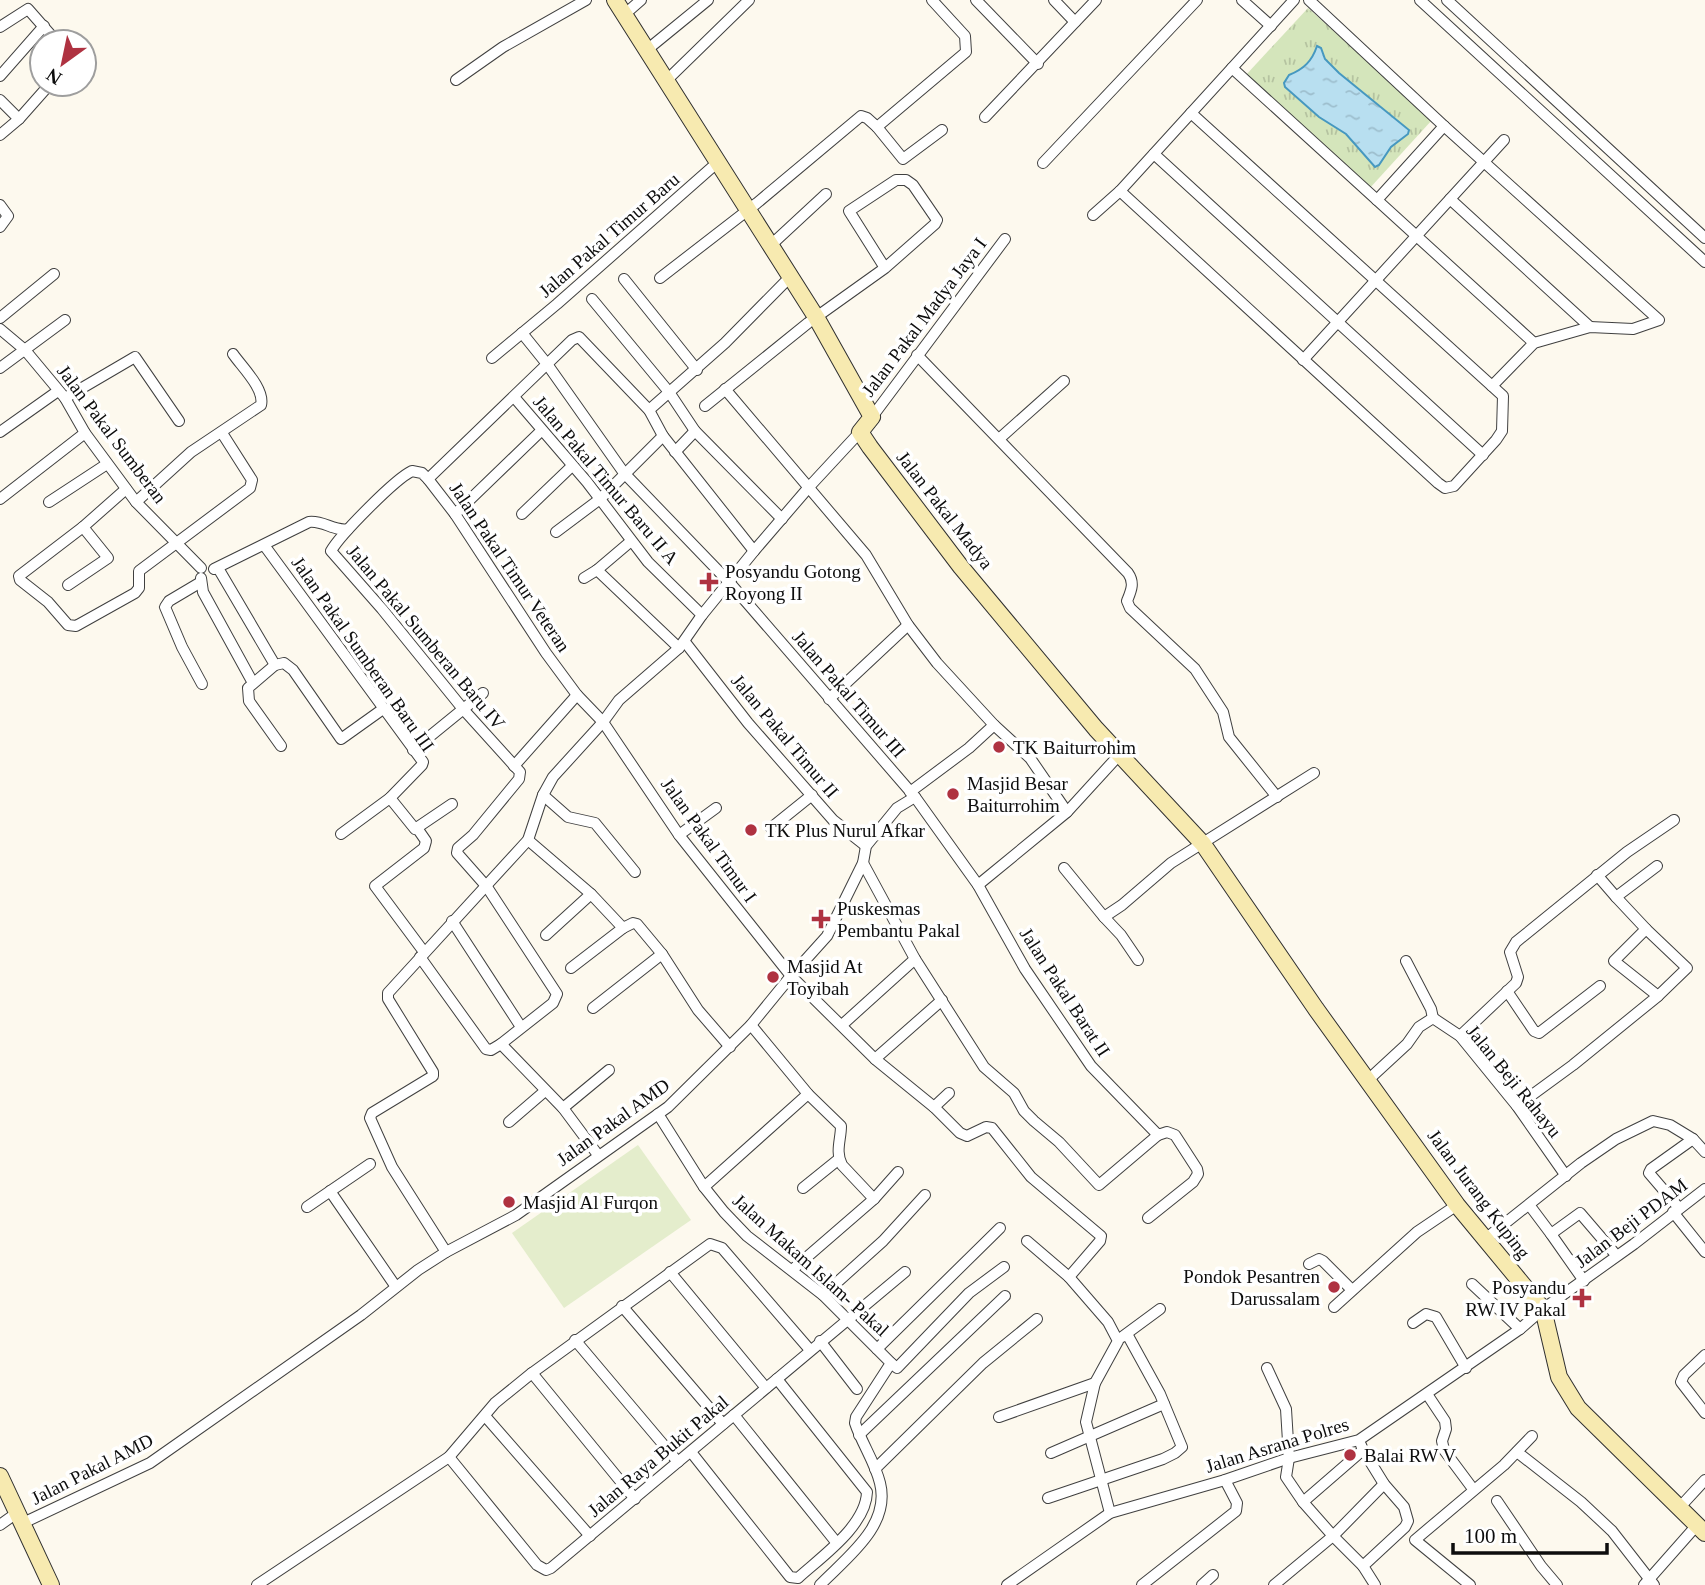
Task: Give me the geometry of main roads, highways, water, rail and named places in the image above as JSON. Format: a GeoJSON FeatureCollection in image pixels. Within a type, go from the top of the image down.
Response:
{"type":"FeatureCollection","features":[{"type":"Feature","properties":{"kind":"water"},"geometry":{"type":"Polygon","coordinates":[[[1317,46],[1339,73],[1409,130],[1375,167],[1346,134],[1319,117],[1285,87],[1284,83],[1289,75],[1307,64],[1317,46]]]}},
{"type":"Feature","properties":{"kind":"place","name":"Posyandu Gotong Royong II"},"geometry":{"type":"Point","coordinates":[709,582]}},
{"type":"Feature","properties":{"kind":"place","name":"TK Baiturrohim"},"geometry":{"type":"Point","coordinates":[999,747]}},
{"type":"Feature","properties":{"kind":"place","name":"Masjid Besar Baiturrohim"},"geometry":{"type":"Point","coordinates":[953,794]}},
{"type":"Feature","properties":{"kind":"place","name":"TK Plus Nurul Afkar"},"geometry":{"type":"Point","coordinates":[751,830]}},
{"type":"Feature","properties":{"kind":"place","name":"Puskesmas Pembantu Pakal"},"geometry":{"type":"Point","coordinates":[821,919]}},
{"type":"Feature","properties":{"kind":"place","name":"Masjid At Toyibah"},"geometry":{"type":"Point","coordinates":[773,977]}},
{"type":"Feature","properties":{"kind":"place","name":"Masjid Al Furqon"},"geometry":{"type":"Point","coordinates":[509,1202]}},
{"type":"Feature","properties":{"kind":"place","name":"Pondok Pesantren Darussalam"},"geometry":{"type":"Point","coordinates":[1334,1287]}},
{"type":"Feature","properties":{"kind":"place","name":"Posyandu RW IV Pakal"},"geometry":{"type":"Point","coordinates":[1582,1298]}},
{"type":"Feature","properties":{"kind":"place","name":"Balai RW V"},"geometry":{"type":"Point","coordinates":[1350,1455]}}]}
